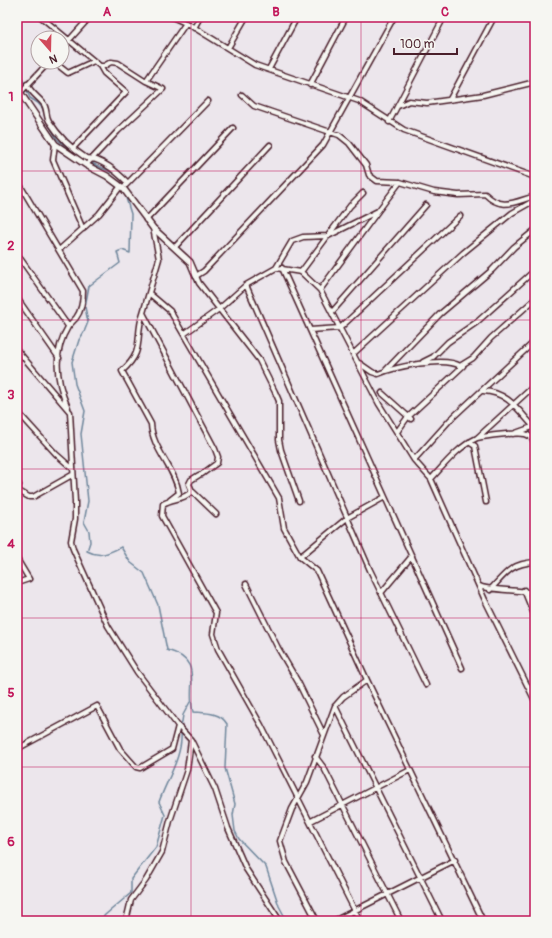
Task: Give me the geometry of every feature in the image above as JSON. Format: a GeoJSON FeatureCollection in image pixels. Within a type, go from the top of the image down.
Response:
{"type":"FeatureCollection","features":[{"type":"Feature","properties":{"kind":"street"},"geometry":{"type":"LineString","coordinates":[[41,17],[57,30]]}},
{"type":"Feature","properties":{"kind":"street"},"geometry":{"type":"LineString","coordinates":[[74,147],[126,92],[104,73],[100,66],[70,40],[90,17]]}},
{"type":"Feature","properties":{"kind":"street"},"geometry":{"type":"LineString","coordinates":[[172,17],[186,23],[255,65],[359,101],[389,122],[404,130],[535,178]]}},
{"type":"Feature","properties":{"kind":"street"},"geometry":{"type":"LineString","coordinates":[[194,28],[200,17]]}},
{"type":"Feature","properties":{"kind":"street"},"geometry":{"type":"LineString","coordinates":[[228,48],[246,17]]}},
{"type":"Feature","properties":{"kind":"street"},"geometry":{"type":"LineString","coordinates":[[268,70],[297,17]]}},
{"type":"Feature","properties":{"kind":"street"},"geometry":{"type":"LineString","coordinates":[[310,85],[346,17]]}},
{"type":"Feature","properties":{"kind":"street"},"geometry":{"type":"LineString","coordinates":[[196,276],[204,271],[323,145],[332,132],[345,104],[350,98],[394,17]]}},
{"type":"Feature","properties":{"kind":"street"},"geometry":{"type":"LineString","coordinates":[[389,122],[444,17]]}},
{"type":"Feature","properties":{"kind":"street"},"geometry":{"type":"LineString","coordinates":[[450,99],[494,17]]}},
{"type":"Feature","properties":{"kind":"street"},"geometry":{"type":"LineString","coordinates":[[146,81],[186,23]]}},
{"type":"Feature","properties":{"kind":"street"},"geometry":{"type":"LineString","coordinates":[[64,70],[68,73],[94,61]]}},
{"type":"Feature","properties":{"kind":"street"},"geometry":{"type":"LineString","coordinates":[[86,165],[118,131],[163,89],[146,81],[118,63],[111,62],[104,66],[100,66]]}},
{"type":"Feature","properties":{"kind":"street"},"geometry":{"type":"LineString","coordinates":[[41,70],[27,84],[18,90],[55,144],[122,187],[153,228],[190,262],[196,276],[219,309],[259,360],[279,401],[279,440],[281,450],[299,501]]}},
{"type":"Feature","properties":{"kind":"street"},"geometry":{"type":"LineString","coordinates":[[398,106],[409,101],[427,103],[483,95],[534,82]]}},
{"type":"Feature","properties":{"kind":"street"},"geometry":{"type":"LineString","coordinates":[[27,84],[30,91],[43,103],[47,110],[49,121],[60,136],[86,158],[92,158],[118,172],[128,183]]}},
{"type":"Feature","properties":{"kind":"street"},"geometry":{"type":"LineString","coordinates":[[242,95],[254,106],[339,135],[348,143],[366,165],[369,175],[377,181],[400,182],[440,193],[458,195],[485,194],[491,200],[501,205],[535,196]]}},
{"type":"Feature","properties":{"kind":"street"},"geometry":{"type":"LineString","coordinates":[[59,250],[99,214],[122,187],[128,183],[208,101]]}},
{"type":"Feature","properties":{"kind":"street"},"geometry":{"type":"LineString","coordinates":[[146,220],[233,128]]}},
{"type":"Feature","properties":{"kind":"street"},"geometry":{"type":"LineString","coordinates":[[55,144],[53,160],[83,229]]}},
{"type":"Feature","properties":{"kind":"street"},"geometry":{"type":"LineString","coordinates":[[175,247],[270,145]]}},
{"type":"Feature","properties":{"kind":"street"},"geometry":{"type":"LineString","coordinates":[[17,180],[83,291],[81,307],[77,317],[68,326],[61,342],[59,358],[59,382],[70,412],[72,475],[75,508],[71,541],[73,550],[108,626],[137,672],[178,726],[191,740],[215,789],[228,828],[246,868],[280,921]]}},
{"type":"Feature","properties":{"kind":"street"},"geometry":{"type":"LineString","coordinates":[[320,290],[400,182]]}},
{"type":"Feature","properties":{"kind":"street"},"geometry":{"type":"LineString","coordinates":[[302,272],[353,202],[363,193]]}},
{"type":"Feature","properties":{"kind":"street"},"geometry":{"type":"LineString","coordinates":[[353,354],[463,253],[512,213],[535,200]]}},
{"type":"Feature","properties":{"kind":"street"},"geometry":{"type":"LineString","coordinates":[[332,312],[426,205]]}},
{"type":"Feature","properties":{"kind":"street"},"geometry":{"type":"LineString","coordinates":[[184,334],[219,309],[246,285],[276,268],[288,248],[297,238],[328,236],[378,211]]}},
{"type":"Feature","properties":{"kind":"street"},"geometry":{"type":"LineString","coordinates":[[310,330],[340,328],[460,216]]}},
{"type":"Feature","properties":{"kind":"street"},"geometry":{"type":"LineString","coordinates":[[153,228],[159,259],[150,294],[144,305],[139,324],[138,352],[132,362],[122,370],[151,424],[151,432],[157,446],[178,483],[179,493],[163,504],[162,516],[216,613],[213,626],[215,643],[261,725],[311,821],[360,921]]}},
{"type":"Feature","properties":{"kind":"street"},"geometry":{"type":"LineString","coordinates":[[385,371],[440,314],[492,270],[514,247],[535,230]]}},
{"type":"Feature","properties":{"kind":"street"},"geometry":{"type":"LineString","coordinates":[[17,254],[68,326]]}},
{"type":"Feature","properties":{"kind":"street"},"geometry":{"type":"LineString","coordinates":[[276,268],[302,272],[320,290],[378,404],[414,460],[431,479],[485,600],[535,701]]}},
{"type":"Feature","properties":{"kind":"street"},"geometry":{"type":"LineString","coordinates":[[282,268],[462,668]]}},
{"type":"Feature","properties":{"kind":"street"},"geometry":{"type":"LineString","coordinates":[[417,364],[434,357],[448,342],[477,322],[535,270]]}},
{"type":"Feature","properties":{"kind":"street"},"geometry":{"type":"LineString","coordinates":[[246,285],[347,518],[381,593],[426,685]]}},
{"type":"Feature","properties":{"kind":"street"},"geometry":{"type":"LineString","coordinates":[[150,294],[170,311],[279,498],[284,528],[300,557],[317,571],[367,680],[484,921]]}},
{"type":"Feature","properties":{"kind":"street"},"geometry":{"type":"LineString","coordinates":[[17,298],[59,358]]}},
{"type":"Feature","properties":{"kind":"street"},"geometry":{"type":"LineString","coordinates":[[397,432],[491,338],[535,299]]}},
{"type":"Feature","properties":{"kind":"street"},"geometry":{"type":"LineString","coordinates":[[143,313],[218,457],[217,463],[191,480],[189,484],[192,491],[216,514]]}},
{"type":"Feature","properties":{"kind":"street"},"geometry":{"type":"LineString","coordinates":[[414,460],[450,420],[483,391],[535,341]]}},
{"type":"Feature","properties":{"kind":"street"},"geometry":{"type":"LineString","coordinates":[[17,350],[70,412]]}},
{"type":"Feature","properties":{"kind":"street"},"geometry":{"type":"LineString","coordinates":[[357,362],[372,372],[378,374],[417,364],[442,362],[456,363],[460,366],[468,362]]}},
{"type":"Feature","properties":{"kind":"street"},"geometry":{"type":"LineString","coordinates":[[477,438],[535,385]]}},
{"type":"Feature","properties":{"kind":"street"},"geometry":{"type":"LineString","coordinates":[[483,391],[494,391],[514,403],[533,426],[535,448]]}},
{"type":"Feature","properties":{"kind":"street"},"geometry":{"type":"LineString","coordinates":[[382,393],[410,418]]}},
{"type":"Feature","properties":{"kind":"street"},"geometry":{"type":"LineString","coordinates":[[17,410],[56,454],[73,469]]}},
{"type":"Feature","properties":{"kind":"street"},"geometry":{"type":"LineString","coordinates":[[509,435],[533,426]]}},
{"type":"Feature","properties":{"kind":"street"},"geometry":{"type":"LineString","coordinates":[[431,479],[452,456],[468,442],[477,438],[525,434],[533,439]]}},
{"type":"Feature","properties":{"kind":"street"},"geometry":{"type":"LineString","coordinates":[[468,442],[475,446],[486,502]]}},
{"type":"Feature","properties":{"kind":"street"},"geometry":{"type":"LineString","coordinates":[[17,482],[19,485],[17,489],[28,497],[33,497],[72,475]]}},
{"type":"Feature","properties":{"kind":"street"},"geometry":{"type":"LineString","coordinates":[[170,500],[184,497],[192,491]]}},
{"type":"Feature","properties":{"kind":"street"},"geometry":{"type":"LineString","coordinates":[[300,557],[347,518],[385,497]]}},
{"type":"Feature","properties":{"kind":"street"},"geometry":{"type":"LineString","coordinates":[[381,593],[412,556]]}},
{"type":"Feature","properties":{"kind":"street"},"geometry":{"type":"LineString","coordinates":[[17,559],[28,579],[17,584]]}},
{"type":"Feature","properties":{"kind":"street"},"geometry":{"type":"LineString","coordinates":[[490,590],[513,567],[518,564],[535,562]]}},
{"type":"Feature","properties":{"kind":"street"},"geometry":{"type":"LineString","coordinates":[[246,584],[278,648],[298,682],[324,735]]}},
{"type":"Feature","properties":{"kind":"street"},"geometry":{"type":"LineString","coordinates":[[480,586],[484,589],[490,590],[524,590],[535,593]]}},
{"type":"Feature","properties":{"kind":"street"},"geometry":{"type":"LineString","coordinates":[[524,590],[535,617]]}},
{"type":"Feature","properties":{"kind":"street"},"geometry":{"type":"LineString","coordinates":[[317,921],[286,862],[280,841],[298,797],[307,782],[315,756],[335,706],[343,697],[367,680]]}},
{"type":"Feature","properties":{"kind":"street"},"geometry":{"type":"LineString","coordinates":[[17,750],[97,706],[120,749],[136,767],[140,768],[172,749],[178,726]]}},
{"type":"Feature","properties":{"kind":"street"},"geometry":{"type":"LineString","coordinates":[[335,706],[442,921]]}},
{"type":"Feature","properties":{"kind":"street"},"geometry":{"type":"LineString","coordinates":[[126,921],[131,900],[146,880],[162,852],[170,821],[187,770],[191,740]]}},
{"type":"Feature","properties":{"kind":"street"},"geometry":{"type":"LineString","coordinates":[[315,756],[324,768],[401,921]]}},
{"type":"Feature","properties":{"kind":"street"},"geometry":{"type":"LineString","coordinates":[[311,821],[410,770]]}},
{"type":"Feature","properties":{"kind":"street"},"geometry":{"type":"LineString","coordinates":[[334,921],[455,860]]}},
{"type":"Feature","properties":{"kind":"waterway"},"geometry":{"type":"LineString","coordinates":[[17,66],[30,98],[38,103],[43,109],[45,118],[57,139],[79,157],[117,175],[125,184]]}},
{"type":"Feature","properties":{"kind":"waterway"},"geometry":{"type":"LineString","coordinates":[[126,198],[131,214],[130,253],[122,250],[117,252],[120,263],[89,286],[85,307],[88,322],[79,340],[72,362],[75,384],[85,411],[81,434],[88,501],[84,522],[89,531],[90,542],[87,551],[96,554],[104,554],[121,547],[130,562],[144,573],[158,605],[167,650],[179,655],[190,667],[192,675],[191,702],[193,712],[216,715],[227,724],[225,768],[235,804],[233,815],[235,831],[239,839],[266,867],[279,906],[287,921]]}},
{"type":"Feature","properties":{"kind":"waterway"},"geometry":{"type":"LineString","coordinates":[[181,728],[183,715],[190,702]]}},
{"type":"Feature","properties":{"kind":"waterway"},"geometry":{"type":"LineString","coordinates":[[100,921],[131,893],[131,879],[156,847],[165,815],[159,802],[180,750],[181,732]]}}]}
